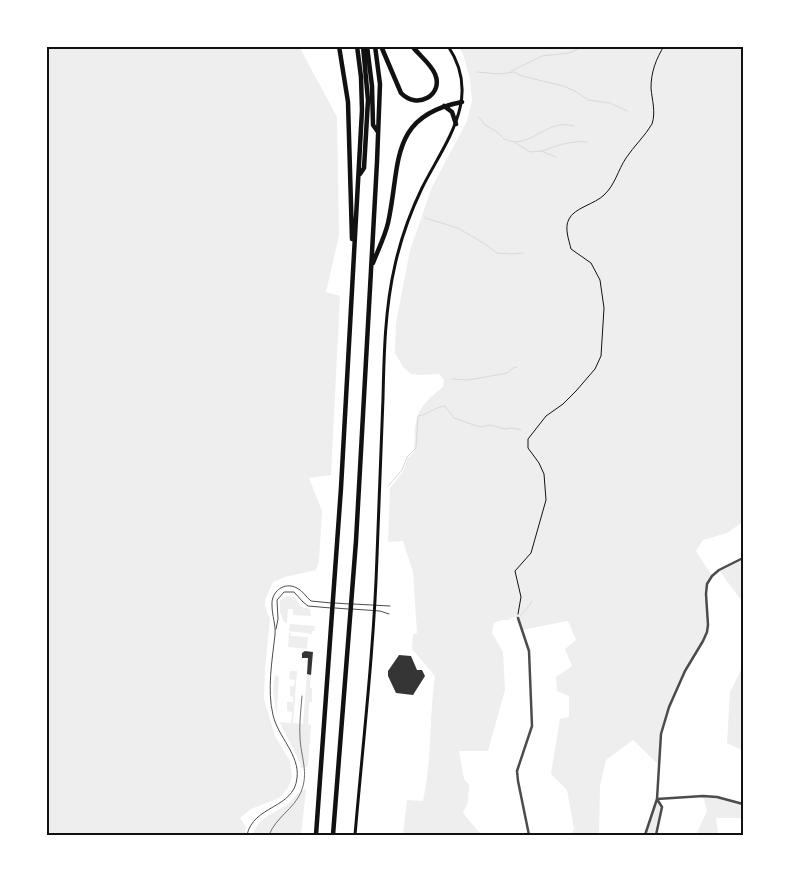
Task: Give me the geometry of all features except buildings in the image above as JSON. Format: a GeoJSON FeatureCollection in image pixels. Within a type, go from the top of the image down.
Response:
{"type":"FeatureCollection","features":[{"type":"Feature","properties":{"kind":"highway"},"geometry":{"type":"LineString","coordinates":[[338,46],[347,89],[349,112],[353,272]]}},
{"type":"Feature","properties":{"kind":"highway"},"geometry":{"type":"LineString","coordinates":[[316,835],[333,618],[359,175],[362,92],[357,46]]}},
{"type":"Feature","properties":{"kind":"highway"},"geometry":{"type":"LineString","coordinates":[[359,175],[364,168],[368,109],[363,46]]}},
{"type":"Feature","properties":{"kind":"highway"},"geometry":{"type":"LineString","coordinates":[[367,46],[372,86],[373,125],[379,133]]}},
{"type":"Feature","properties":{"kind":"highway"},"geometry":{"type":"LineString","coordinates":[[333,835],[350,620],[379,133],[380,84],[375,46]]}},
{"type":"Feature","properties":{"kind":"highway"},"geometry":{"type":"LineString","coordinates":[[381,46],[401,93],[406,98],[418,101],[426,99],[433,93],[436,86],[436,77],[432,69],[412,46]]}},
{"type":"Feature","properties":{"kind":"highway"},"geometry":{"type":"LineString","coordinates":[[371,268],[388,225],[398,161],[403,142],[412,127],[421,118],[444,106],[462,102]]}},
{"type":"Feature","properties":{"kind":"highway"},"geometry":{"type":"LineString","coordinates":[[444,106],[452,112],[456,124]]}},
{"type":"Feature","properties":{"kind":"main road"},"geometry":{"type":"LineString","coordinates":[[355,835],[374,606],[385,339],[390,292],[398,252],[411,213],[427,178],[456,124],[462,102],[460,72],[448,46]]}},
{"type":"Feature","properties":{"kind":"street"},"geometry":{"type":"LineString","coordinates":[[645,835],[657,799],[661,734],[669,707],[685,671],[704,641],[707,632],[707,584],[719,570],[743,558]]}},
{"type":"Feature","properties":{"kind":"street"},"geometry":{"type":"LineString","coordinates":[[518,618],[529,651],[532,726],[517,771],[529,835]]}},
{"type":"Feature","properties":{"kind":"street"},"geometry":{"type":"LineString","coordinates":[[657,799],[703,796],[717,797],[743,804]]}},
{"type":"Feature","properties":{"kind":"street"},"geometry":{"type":"LineString","coordinates":[[656,835],[662,808],[657,799]]}},
{"type":"Feature","properties":{"kind":"lane"},"geometry":{"type":"LineString","coordinates":[[275,632],[272,607],[273,596],[279,589],[287,586],[300,589],[311,601],[390,606]]}},
{"type":"Feature","properties":{"kind":"lane"},"geometry":{"type":"LineString","coordinates":[[248,835],[250,825],[256,816],[286,799],[293,791],[297,780],[296,762],[276,726],[271,706],[271,680],[278,619],[277,600],[288,591],[294,592],[308,606],[373,610],[389,614]]}},
{"type":"Feature","properties":{"kind":"path"},"geometry":{"type":"LineString","coordinates":[[518,618],[521,597],[514,572],[518,565],[531,553],[546,500],[544,474],[528,448],[527,440],[539,423],[572,395],[590,376],[601,356],[604,308],[600,280],[591,263],[571,249],[567,225],[573,213],[595,202],[608,190],[627,157],[652,124],[654,118],[651,87],[652,74],[664,46]]}},
{"type":"Feature","properties":{"kind":"shaded area"},"geometry":{"type":"Polygon","coordinates":[[[46,46],[299,46],[337,117],[339,236],[326,292],[340,296],[331,475],[309,478],[322,511],[319,561],[316,570],[285,577],[273,582],[265,600],[265,606],[270,619],[264,699],[275,736],[290,761],[292,777],[288,788],[279,798],[251,809],[240,818],[246,827],[244,835],[46,835],[46,46]]]}},
{"type":"Feature","properties":{"kind":"shaded area"},"geometry":{"type":"Polygon","coordinates":[[[458,46],[743,46],[743,522],[727,533],[703,540],[696,551],[712,576],[707,584],[706,594],[707,632],[685,671],[661,734],[659,765],[633,740],[606,760],[600,786],[599,835],[571,835],[574,829],[567,790],[551,774],[560,719],[569,717],[569,696],[557,691],[556,677],[572,666],[565,649],[576,640],[567,621],[522,630],[518,618],[514,617],[494,623],[493,626],[492,633],[503,652],[505,690],[488,751],[459,751],[464,779],[469,785],[468,802],[463,813],[483,835],[403,835],[407,800],[423,801],[428,770],[435,676],[412,649],[413,634],[417,633],[413,572],[403,541],[388,542],[390,488],[403,472],[407,459],[414,452],[416,422],[421,408],[443,387],[444,380],[439,374],[411,374],[403,367],[395,353],[396,323],[410,250],[432,187],[467,121],[472,101],[470,79],[463,54],[458,46]]]}},
{"type":"Feature","properties":{"kind":"shaded area"},"geometry":{"type":"Polygon","coordinates":[[[743,558],[743,596],[740,599],[719,570],[743,558]]]}},
{"type":"Feature","properties":{"kind":"shaded area"},"geometry":{"type":"Polygon","coordinates":[[[287,596],[294,597],[302,607],[310,609],[311,616],[293,615],[293,609],[288,609],[287,623],[284,622],[280,612],[280,601],[287,596]]]}},
{"type":"Feature","properties":{"kind":"shaded area"},"geometry":{"type":"Polygon","coordinates":[[[290,624],[315,626],[312,634],[289,631],[290,624]]]}},
{"type":"Feature","properties":{"kind":"shaded area"},"geometry":{"type":"Polygon","coordinates":[[[289,633],[291,633],[291,636],[308,637],[307,649],[288,647],[289,633]]]}},
{"type":"Feature","properties":{"kind":"shaded area"},"geometry":{"type":"Polygon","coordinates":[[[743,666],[743,751],[727,743],[730,692],[743,666]]]}},
{"type":"Feature","properties":{"kind":"shaded area"},"geometry":{"type":"Polygon","coordinates":[[[290,671],[297,671],[293,723],[303,724],[307,674],[311,675],[312,702],[309,702],[308,724],[311,725],[308,767],[301,768],[280,722],[291,723],[292,712],[287,711],[287,702],[293,702],[293,697],[290,696],[290,686],[294,686],[295,680],[289,679],[290,671]]]}},
{"type":"Feature","properties":{"kind":"shaded area"},"geometry":{"type":"Polygon","coordinates":[[[275,675],[279,677],[276,712],[273,690],[275,675]]]}},
{"type":"Feature","properties":{"kind":"shaded area"},"geometry":{"type":"Polygon","coordinates":[[[306,789],[301,835],[253,835],[262,820],[288,804],[306,789]]]}},
{"type":"Feature","properties":{"kind":"shaded area"},"geometry":{"type":"Polygon","coordinates":[[[703,796],[717,797],[743,804],[743,818],[716,818],[718,835],[696,835],[707,811],[703,796]]]}},
{"type":"Feature","properties":{"kind":"shaded area"},"geometry":{"type":"Polygon","coordinates":[[[657,799],[662,807],[656,835],[645,835],[657,799]]]}},
{"type":"Feature","properties":{"kind":"waterway"},"geometry":{"type":"LineString","coordinates":[[511,71],[542,56],[569,53],[585,46]]}},
{"type":"Feature","properties":{"kind":"waterway"},"geometry":{"type":"LineString","coordinates":[[477,72],[499,74],[514,72],[522,76],[563,86],[575,91],[588,100],[610,103],[627,111]]}},
{"type":"Feature","properties":{"kind":"waterway"},"geometry":{"type":"LineString","coordinates":[[479,117],[485,125],[504,139],[514,142],[530,152],[541,151],[556,157]]}},
{"type":"Feature","properties":{"kind":"waterway"},"geometry":{"type":"LineString","coordinates":[[515,142],[523,141],[557,125],[574,126]]}},
{"type":"Feature","properties":{"kind":"waterway"},"geometry":{"type":"LineString","coordinates":[[542,151],[558,145],[587,142]]}},
{"type":"Feature","properties":{"kind":"waterway"},"geometry":{"type":"LineString","coordinates":[[425,218],[458,228],[497,253],[523,253]]}},
{"type":"Feature","properties":{"kind":"waterway"},"geometry":{"type":"LineString","coordinates":[[452,379],[467,380],[480,378],[507,373],[517,367]]}},
{"type":"Feature","properties":{"kind":"waterway"},"geometry":{"type":"LineString","coordinates":[[388,486],[402,470],[407,457],[416,448],[418,416],[445,406],[454,418],[474,425],[482,427],[490,425],[505,429],[521,430]]}},
{"type":"Feature","properties":{"kind":"waterway"},"geometry":{"type":"LineString","coordinates":[[520,616],[532,601]]}},
{"type":"Feature","properties":{"kind":"railway"},"geometry":{"type":"LineString","coordinates":[[269,835],[276,823],[298,798],[303,785],[304,772],[300,733],[302,696]]}}]}
